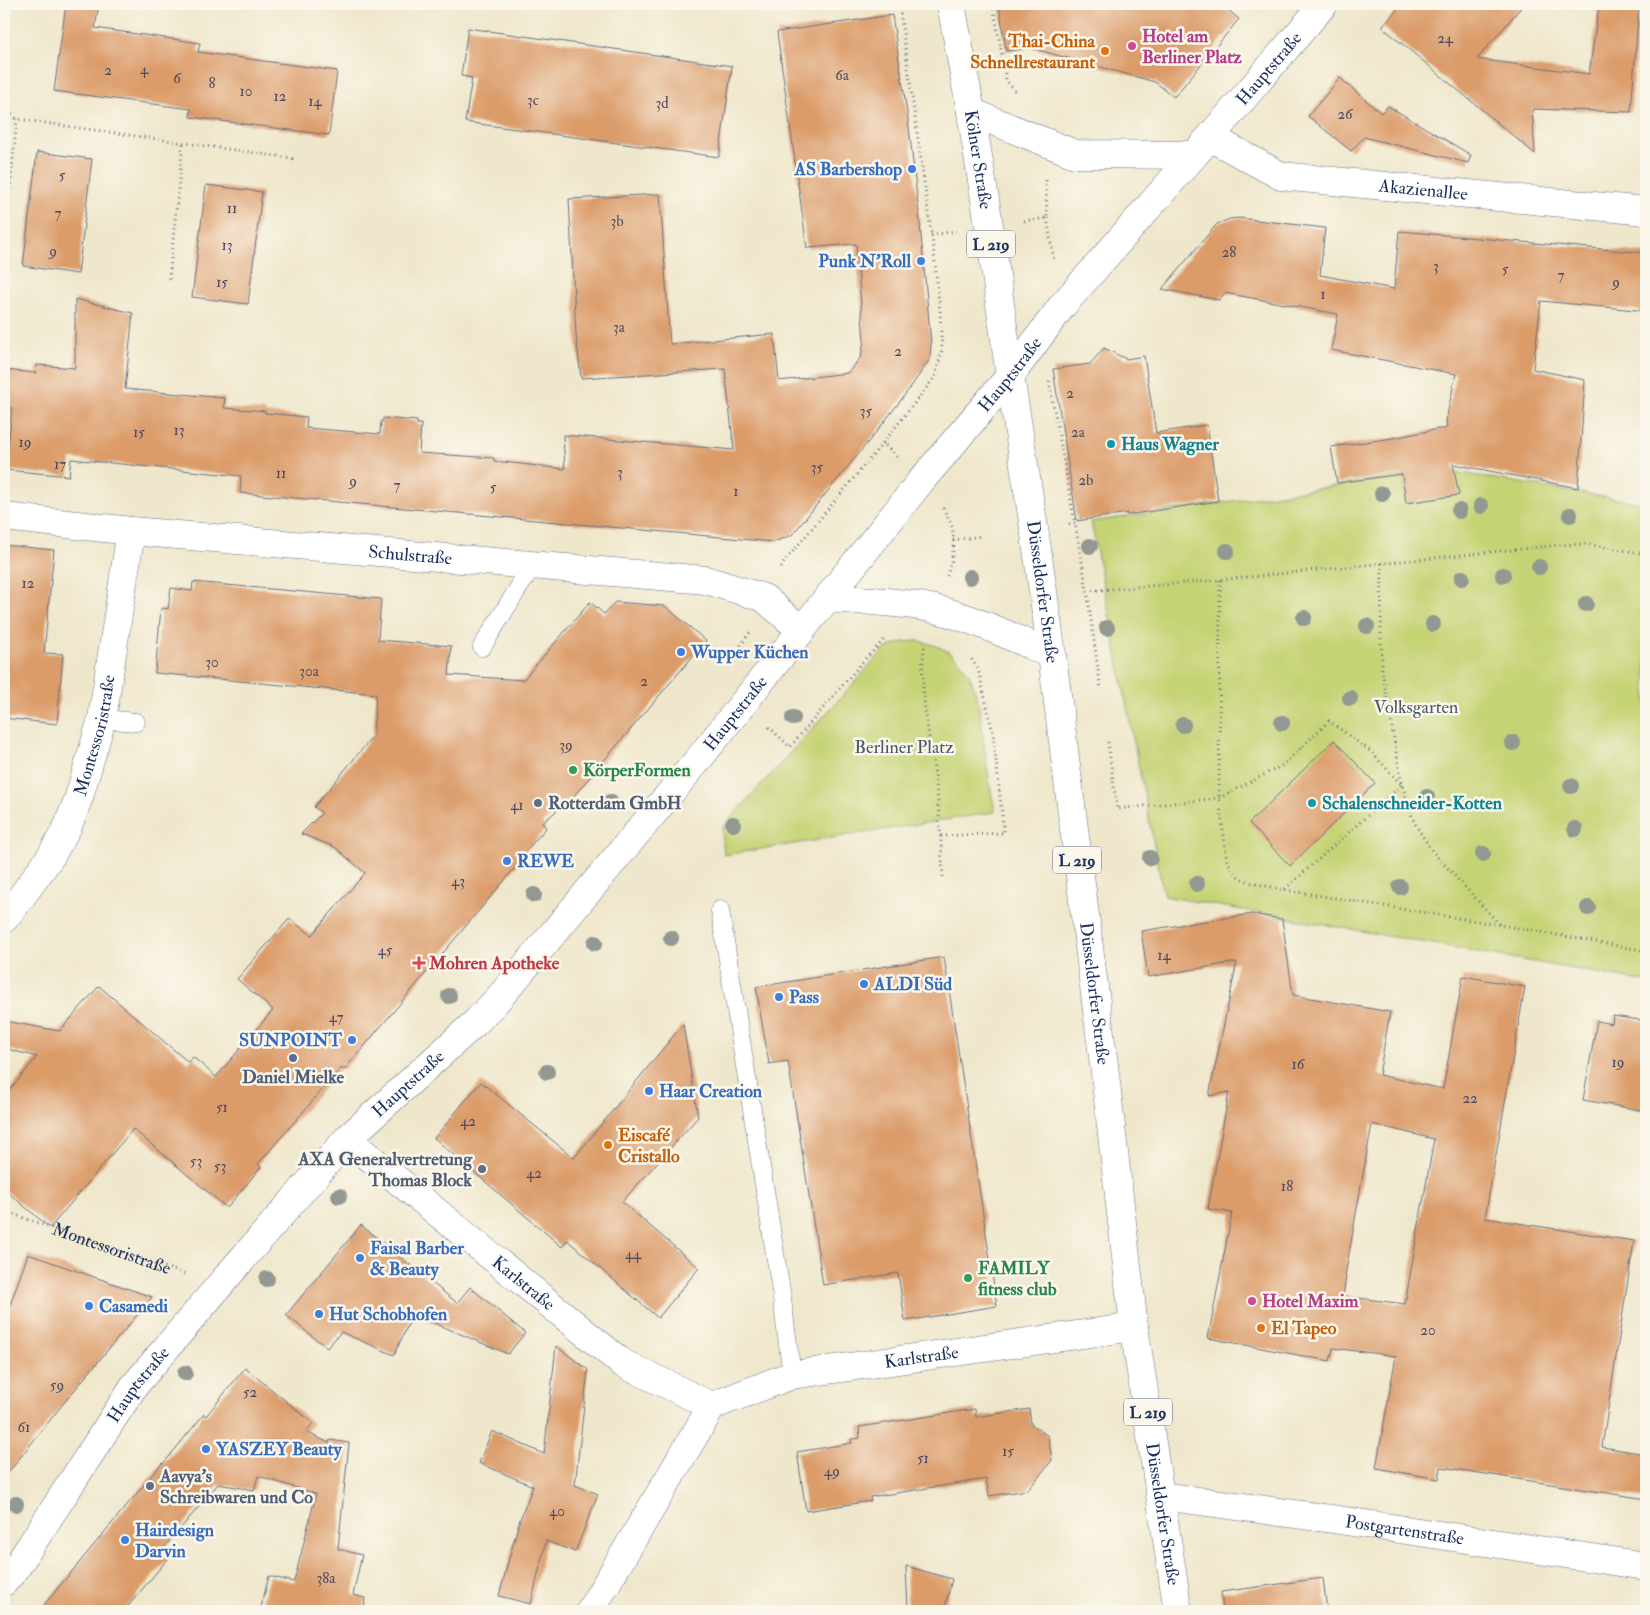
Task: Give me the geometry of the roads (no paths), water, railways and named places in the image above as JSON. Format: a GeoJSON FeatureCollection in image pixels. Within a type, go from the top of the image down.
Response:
{"type":"FeatureCollection","features":[{"type":"Feature","properties":{"kind":"street","name":"Kölner Straße"},"geometry":{"type":"LineString","coordinates":[[951,4],[989,225],[1010,376]]}},
{"type":"Feature","properties":{"kind":"street","name":"Hauptstraße"},"geometry":{"type":"LineString","coordinates":[[4,1582],[16,1568],[134,1386],[347,1139],[476,1022],[499,998],[640,830],[922,481],[1010,376],[1062,306],[1324,4]]}},
{"type":"Feature","properties":{"kind":"street"},"geometry":{"type":"LineString","coordinates":[[971,112],[1075,154],[1202,146]]}},
{"type":"Feature","properties":{"kind":"street","name":"Akazienallee"},"geometry":{"type":"LineString","coordinates":[[1202,146],[1281,176],[1646,211]]}},
{"type":"Feature","properties":{"kind":"street","name":"Düsseldorfer Straße"},"geometry":{"type":"LineString","coordinates":[[1010,376],[1052,655],[1105,1075],[1134,1327],[1162,1496],[1178,1611]]}},
{"type":"Feature","properties":{"kind":"street","name":"Schulstraße"},"geometry":{"type":"LineString","coordinates":[[4,517],[131,531],[706,580],[764,598],[801,630]]}},
{"type":"Feature","properties":{"kind":"street","name":"Montessoristraße"},"geometry":{"type":"LineString","coordinates":[[4,919],[51,856],[68,826],[79,797],[102,719],[131,531]]}},
{"type":"Feature","properties":{"kind":"street"},"geometry":{"type":"LineString","coordinates":[[828,598],[901,603],[934,609],[977,622],[1052,655]]}},
{"type":"Feature","properties":{"kind":"street","name":"Karlstraße"},"geometry":{"type":"LineString","coordinates":[[347,1139],[622,1363],[712,1406],[792,1375],[1134,1327]]}},
{"type":"Feature","properties":{"kind":"street"},"geometry":{"type":"LineString","coordinates":[[590,1611],[712,1406]]}},
{"type":"Feature","properties":{"kind":"street","name":"Postgartenstraße"},"geometry":{"type":"LineString","coordinates":[[1162,1496],[1332,1519],[1646,1566]]}},
{"type":"Feature","properties":{"kind":"lane"},"geometry":{"type":"LineString","coordinates":[[482,647],[532,566]]}},
{"type":"Feature","properties":{"kind":"lane"},"geometry":{"type":"LineString","coordinates":[[102,719],[136,722]]}},
{"type":"Feature","properties":{"kind":"lane"},"geometry":{"type":"LineString","coordinates":[[720,910],[781,1291],[792,1375]]}},
{"type":"Feature","properties":{"kind":"place","name":"Hotel am Berliner Platz"},"geometry":{"type":"Point","coordinates":[1132,46]}},
{"type":"Feature","properties":{"kind":"place","name":"Thai-China Schnellrestaurant"},"geometry":{"type":"Point","coordinates":[1105,51]}},
{"type":"Feature","properties":{"kind":"place","name":"AS Barbershop"},"geometry":{"type":"Point","coordinates":[912,169]}},
{"type":"Feature","properties":{"kind":"place","name":"Punk N'Roll"},"geometry":{"type":"Point","coordinates":[921,261]}},
{"type":"Feature","properties":{"kind":"place","name":"Haus Wagner"},"geometry":{"type":"Point","coordinates":[1111,444]}},
{"type":"Feature","properties":{"kind":"place","name":"Wupper Küchen"},"geometry":{"type":"Point","coordinates":[681,652]}},
{"type":"Feature","properties":{"kind":"place","name":"KörperFormen"},"geometry":{"type":"Point","coordinates":[573,770]}},
{"type":"Feature","properties":{"kind":"place","name":"Rotterdam GmbH"},"geometry":{"type":"Point","coordinates":[538,803]}},
{"type":"Feature","properties":{"kind":"place","name":"Schalenschneider-Kotten"},"geometry":{"type":"Point","coordinates":[1312,803]}},
{"type":"Feature","properties":{"kind":"place","name":"REWE"},"geometry":{"type":"Point","coordinates":[507,861]}},
{"type":"Feature","properties":{"kind":"place","name":"Mohren Apotheke"},"geometry":{"type":"Point","coordinates":[419,963]}},
{"type":"Feature","properties":{"kind":"place","name":"ALDI Süd"},"geometry":{"type":"Point","coordinates":[864,984]}},
{"type":"Feature","properties":{"kind":"place","name":"Pass"},"geometry":{"type":"Point","coordinates":[779,997]}},
{"type":"Feature","properties":{"kind":"place","name":"SUNPOINT"},"geometry":{"type":"Point","coordinates":[352,1040]}},
{"type":"Feature","properties":{"kind":"place","name":"Daniel Mielke"},"geometry":{"type":"Point","coordinates":[293,1058]}},
{"type":"Feature","properties":{"kind":"place","name":"Haar Creation"},"geometry":{"type":"Point","coordinates":[649,1091]}},
{"type":"Feature","properties":{"kind":"place","name":"Eiscafé Cristallo"},"geometry":{"type":"Point","coordinates":[608,1145]}},
{"type":"Feature","properties":{"kind":"place","name":"AXA Generalvertretung Thomas Block"},"geometry":{"type":"Point","coordinates":[482,1169]}},
{"type":"Feature","properties":{"kind":"place","name":"Faisal Barber & Beauty"},"geometry":{"type":"Point","coordinates":[360,1258]}},
{"type":"Feature","properties":{"kind":"place","name":"FAMILY fitness club"},"geometry":{"type":"Point","coordinates":[968,1278]}},
{"type":"Feature","properties":{"kind":"place","name":"Hotel Maxim"},"geometry":{"type":"Point","coordinates":[1252,1301]}},
{"type":"Feature","properties":{"kind":"place","name":"Casamedi"},"geometry":{"type":"Point","coordinates":[89,1306]}},
{"type":"Feature","properties":{"kind":"place","name":"Hut Schobhofen"},"geometry":{"type":"Point","coordinates":[319,1314]}},
{"type":"Feature","properties":{"kind":"place","name":"El Tapeo"},"geometry":{"type":"Point","coordinates":[1261,1328]}},
{"type":"Feature","properties":{"kind":"place","name":"YASZEY Beauty"},"geometry":{"type":"Point","coordinates":[206,1449]}},
{"type":"Feature","properties":{"kind":"place","name":"Aavya's Schreibwaren und Co"},"geometry":{"type":"Point","coordinates":[150,1486]}},
{"type":"Feature","properties":{"kind":"place","name":"Hairdesign Darvin"},"geometry":{"type":"Point","coordinates":[125,1540]}},
{"type":"Feature","properties":{"kind":"park label","name":"Volksgarten"},"geometry":{"type":"Point","coordinates":[1416,707]}},
{"type":"Feature","properties":{"kind":"park label","name":"Berliner Platz"},"geometry":{"type":"Point","coordinates":[904,747]}}]}
